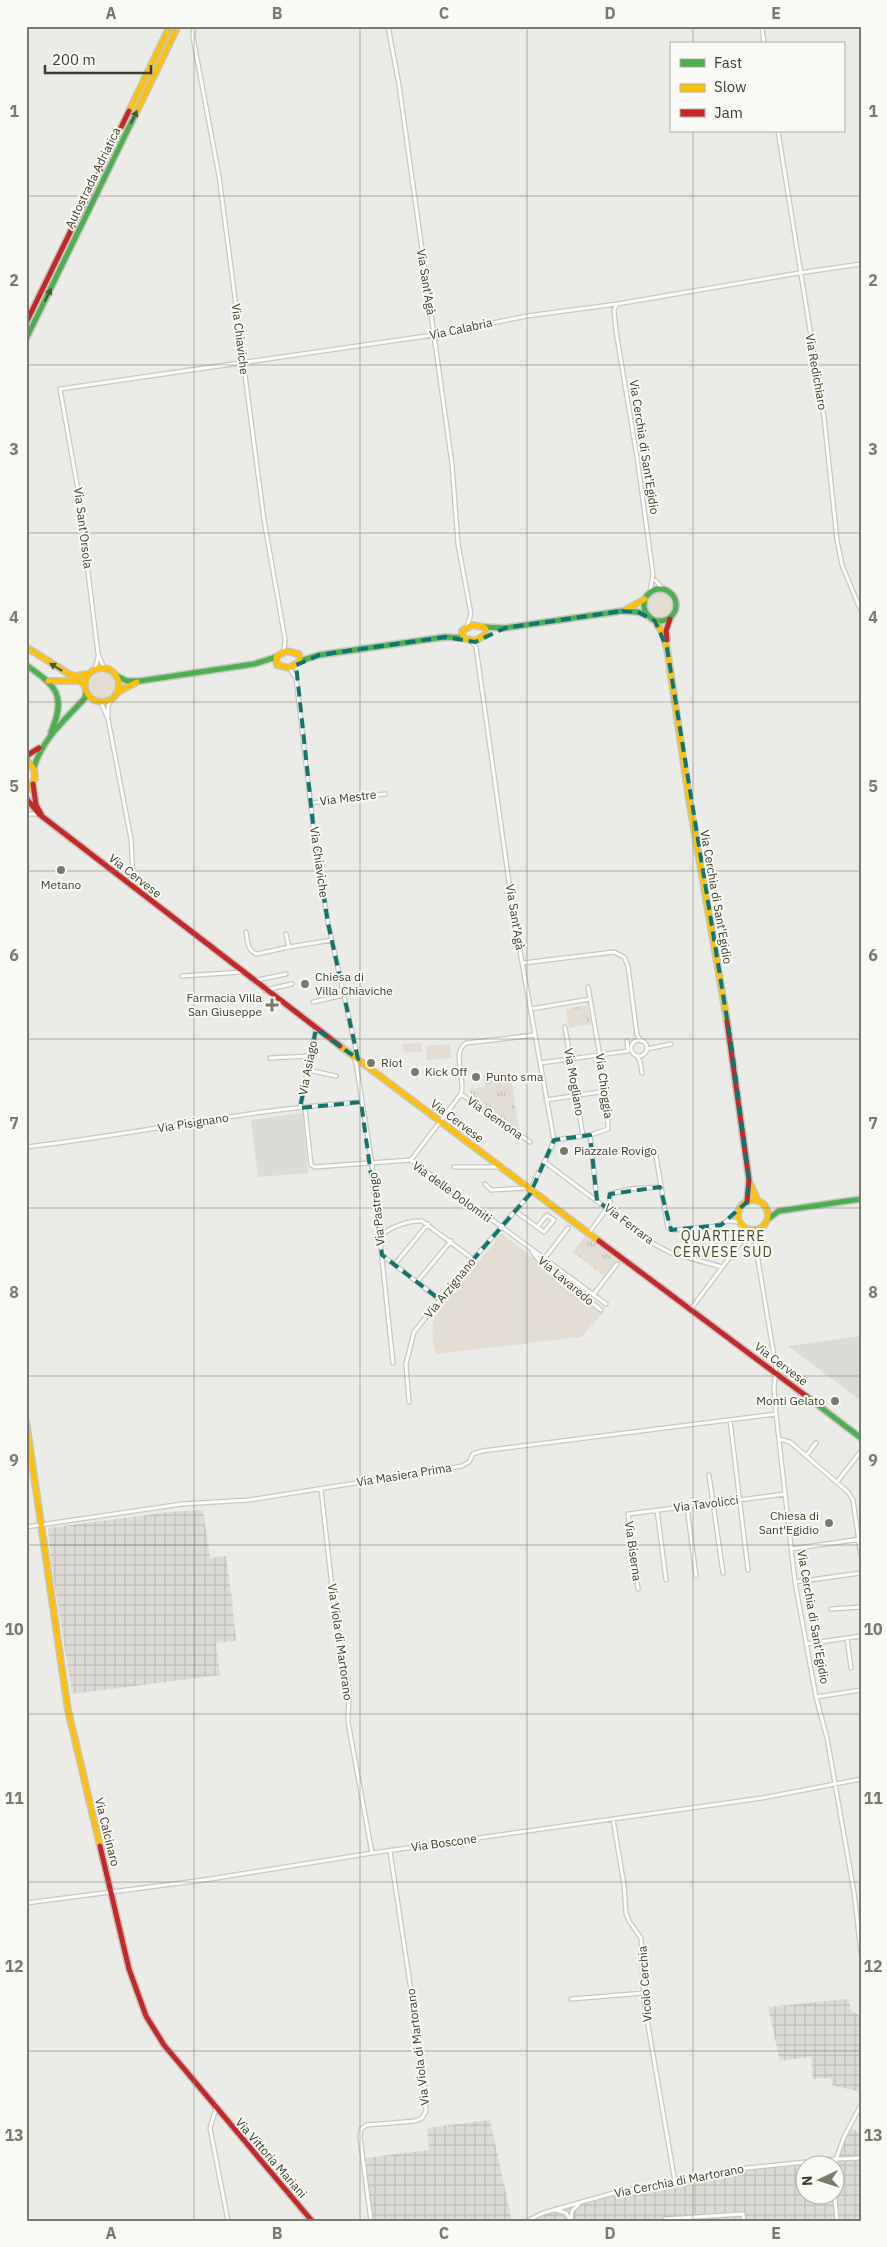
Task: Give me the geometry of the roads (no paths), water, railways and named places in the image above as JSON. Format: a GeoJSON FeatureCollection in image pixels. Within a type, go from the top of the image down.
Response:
{"type":"FeatureCollection","features":[{"type":"Feature","properties":{"kind":"main road","name":"Autostrada Adriatica"},"geometry":{"type":"LineString","coordinates":[[26,323],[170,26]]}},
{"type":"Feature","properties":{"kind":"main road","name":"Autostrada Adriatica"},"geometry":{"type":"LineString","coordinates":[[26,339],[178,26]]}},
{"type":"Feature","properties":{"kind":"main road"},"geometry":{"type":"LineString","coordinates":[[26,647],[68,674],[76,676],[88,674],[95,669],[104,668],[112,670],[117,676],[127,681],[140,681],[254,664],[291,651],[299,654],[319,655],[445,637],[463,638],[471,641],[504,628],[622,611],[637,606],[650,593],[663,590],[673,596],[676,603],[675,611],[670,618],[666,631],[667,648]]}},
{"type":"Feature","properties":{"kind":"main road"},"geometry":{"type":"LineString","coordinates":[[646,598],[644,608],[648,616]]}},
{"type":"Feature","properties":{"kind":"main road"},"geometry":{"type":"LineString","coordinates":[[622,611],[638,612],[655,620],[663,621],[670,618]]}},
{"type":"Feature","properties":{"kind":"main road","name":"Via Cerchia di Sant'Egidio"},"geometry":{"type":"LineString","coordinates":[[655,620],[662,632],[667,648],[689,800],[732,1050],[749,1180]]}},
{"type":"Feature","properties":{"kind":"main road"},"geometry":{"type":"LineString","coordinates":[[445,637],[467,626],[477,624],[484,627],[504,628]]}},
{"type":"Feature","properties":{"kind":"main road"},"geometry":{"type":"LineString","coordinates":[[484,627],[486,630],[485,634]]}},
{"type":"Feature","properties":{"kind":"main road"},"geometry":{"type":"LineString","coordinates":[[462,630],[463,638]]}},
{"type":"Feature","properties":{"kind":"main road"},"geometry":{"type":"LineString","coordinates":[[298,663],[299,654]]}},
{"type":"Feature","properties":{"kind":"main road"},"geometry":{"type":"LineString","coordinates":[[254,664],[277,665],[289,668],[319,655]]}},
{"type":"Feature","properties":{"kind":"main road"},"geometry":{"type":"LineString","coordinates":[[276,657],[277,665]]}},
{"type":"Feature","properties":{"kind":"main road"},"geometry":{"type":"LineString","coordinates":[[26,665],[48,681],[58,695],[61,705],[59,717],[51,732],[41,746],[26,758],[34,767]]}},
{"type":"Feature","properties":{"kind":"main road"},"geometry":{"type":"LineString","coordinates":[[51,732],[85,698],[88,674]]}},
{"type":"Feature","properties":{"kind":"main road"},"geometry":{"type":"LineString","coordinates":[[117,676],[118,692]]}},
{"type":"Feature","properties":{"kind":"main road"},"geometry":{"type":"LineString","coordinates":[[48,681],[80,681],[98,701]]}},
{"type":"Feature","properties":{"kind":"main road"},"geometry":{"type":"LineString","coordinates":[[76,706],[111,700],[118,692],[140,681]]}},
{"type":"Feature","properties":{"kind":"main road","name":"Via Cervese"},"geometry":{"type":"LineString","coordinates":[[41,746],[34,767],[36,779],[33,784],[36,805],[41,816]]}},
{"type":"Feature","properties":{"kind":"main road"},"geometry":{"type":"LineString","coordinates":[[26,790],[33,784]]}},
{"type":"Feature","properties":{"kind":"main road","name":"Via Cervese"},"geometry":{"type":"LineString","coordinates":[[26,798],[41,816],[252,981],[861,1438]]}},
{"type":"Feature","properties":{"kind":"main road"},"geometry":{"type":"LineString","coordinates":[[749,1180],[758,1201],[778,1211],[861,1199]]}},
{"type":"Feature","properties":{"kind":"main road"},"geometry":{"type":"LineString","coordinates":[[747,1202],[749,1180]]}},
{"type":"Feature","properties":{"kind":"main road"},"geometry":{"type":"LineString","coordinates":[[758,1201],[747,1202],[741,1207],[739,1214],[740,1222],[751,1229],[763,1226],[778,1211]]}},
{"type":"Feature","properties":{"kind":"main road"},"geometry":{"type":"LineString","coordinates":[[765,1206],[768,1212],[768,1219]]}},
{"type":"Feature","properties":{"kind":"main road","name":"Via Calcinaro"},"geometry":{"type":"LineString","coordinates":[[26,1421],[68,1710],[129,1969],[146,2016],[164,2045],[216,2108]]}},
{"type":"Feature","properties":{"kind":"main road","name":"Via Vittoria Mariani"},"geometry":{"type":"LineString","coordinates":[[216,2108],[311,2220]]}},
{"type":"Feature","properties":{"kind":"street","name":"Via Chiaviche"},"geometry":{"type":"LineString","coordinates":[[194,26],[193,37],[219,176],[264,520],[285,639],[284,652]]}},
{"type":"Feature","properties":{"kind":"street","name":"Via Sant'Agà"},"geometry":{"type":"LineString","coordinates":[[388,26],[399,85],[432,312],[433,335],[452,464],[458,544],[471,614],[467,626]]}},
{"type":"Feature","properties":{"kind":"street"},"geometry":{"type":"LineString","coordinates":[[762,26],[764,42]]}},
{"type":"Feature","properties":{"kind":"street","name":"Via Redichiaro"},"geometry":{"type":"LineString","coordinates":[[778,132],[799,273],[824,417],[836,540],[842,565],[861,611]]}},
{"type":"Feature","properties":{"kind":"street","name":"Via Calabria"},"geometry":{"type":"LineString","coordinates":[[60,389],[433,335],[526,316],[617,304],[861,264]]}},
{"type":"Feature","properties":{"kind":"street","name":"Via Cerchia di Sant'Egidio"},"geometry":{"type":"LineString","coordinates":[[617,304],[614,310],[616,331],[637,457],[653,574],[650,593]]}},
{"type":"Feature","properties":{"kind":"street","name":"Via Sant'Orsola"},"geometry":{"type":"LineString","coordinates":[[60,389],[78,490],[98,654],[104,668]]}},
{"type":"Feature","properties":{"kind":"street"},"geometry":{"type":"LineString","coordinates":[[653,574],[655,581],[663,590]]}},
{"type":"Feature","properties":{"kind":"street"},"geometry":{"type":"LineString","coordinates":[[471,614],[477,624]]}},
{"type":"Feature","properties":{"kind":"street"},"geometry":{"type":"LineString","coordinates":[[285,639],[291,651]]}},
{"type":"Feature","properties":{"kind":"street"},"geometry":{"type":"LineString","coordinates":[[471,641],[476,647],[480,639]]}},
{"type":"Feature","properties":{"kind":"street","name":"Via Sant'Agà"},"geometry":{"type":"LineString","coordinates":[[476,647],[514,918],[554,1140]]}},
{"type":"Feature","properties":{"kind":"street"},"geometry":{"type":"LineString","coordinates":[[95,669],[98,654]]}},
{"type":"Feature","properties":{"kind":"street"},"geometry":{"type":"LineString","coordinates":[[296,678],[298,663]]}},
{"type":"Feature","properties":{"kind":"street","name":"Via Chiaviche"},"geometry":{"type":"LineString","coordinates":[[289,668],[296,678],[314,833],[332,940],[356,1050],[355,1057]]}},
{"type":"Feature","properties":{"kind":"street"},"geometry":{"type":"LineString","coordinates":[[111,700],[108,707],[108,719],[130,839],[133,876],[130,884]]}},
{"type":"Feature","properties":{"kind":"street"},"geometry":{"type":"LineString","coordinates":[[98,701],[108,719]]}},
{"type":"Feature","properties":{"kind":"street","name":"Via Mestre"},"geometry":{"type":"LineString","coordinates":[[312,803],[385,794]]}},
{"type":"Feature","properties":{"kind":"street"},"geometry":{"type":"LineString","coordinates":[[32,807],[27,814],[41,816]]}},
{"type":"Feature","properties":{"kind":"street"},"geometry":{"type":"LineString","coordinates":[[246,932],[252,953],[257,954],[332,940]]}},
{"type":"Feature","properties":{"kind":"street"},"geometry":{"type":"LineString","coordinates":[[286,934],[289,947]]}},
{"type":"Feature","properties":{"kind":"street"},"geometry":{"type":"LineString","coordinates":[[523,963],[614,952],[624,957],[628,966],[637,1035],[630,1050]]}},
{"type":"Feature","properties":{"kind":"street"},"geometry":{"type":"LineString","coordinates":[[182,976],[242,972]]}},
{"type":"Feature","properties":{"kind":"street"},"geometry":{"type":"LineString","coordinates":[[252,981],[286,974]]}},
{"type":"Feature","properties":{"kind":"street"},"geometry":{"type":"LineString","coordinates":[[265,990],[292,984]]}},
{"type":"Feature","properties":{"kind":"street","name":"Via Chioggia"},"geometry":{"type":"LineString","coordinates":[[554,1140],[590,1135],[608,1129],[606,1091],[588,987]]}},
{"type":"Feature","properties":{"kind":"street"},"geometry":{"type":"LineString","coordinates":[[313,1002],[344,995]]}},
{"type":"Feature","properties":{"kind":"street"},"geometry":{"type":"LineString","coordinates":[[531,1009],[590,999]]}},
{"type":"Feature","properties":{"kind":"street","name":"Via Mogliano"},"geometry":{"type":"LineString","coordinates":[[565,1027],[583,1136]]}},
{"type":"Feature","properties":{"kind":"street","name":"Via Asiago"},"geometry":{"type":"LineString","coordinates":[[300,1108],[316,1028]]}},
{"type":"Feature","properties":{"kind":"street"},"geometry":{"type":"LineString","coordinates":[[411,1160],[461,1094],[463,1082],[459,1052],[461,1046],[466,1043],[535,1034]]}},
{"type":"Feature","properties":{"kind":"street"},"geometry":{"type":"LineString","coordinates":[[637,1035],[647,1047]]}},
{"type":"Feature","properties":{"kind":"street"},"geometry":{"type":"LineString","coordinates":[[634,1042],[641,1040]]}},
{"type":"Feature","properties":{"kind":"street"},"geometry":{"type":"LineString","coordinates":[[627,1041],[630,1050],[640,1060],[642,1073]]}},
{"type":"Feature","properties":{"kind":"street"},"geometry":{"type":"LineString","coordinates":[[647,1047],[671,1044]]}},
{"type":"Feature","properties":{"kind":"street"},"geometry":{"type":"LineString","coordinates":[[640,1060],[647,1047]]}},
{"type":"Feature","properties":{"kind":"street"},"geometry":{"type":"LineString","coordinates":[[540,1063],[630,1050]]}},
{"type":"Feature","properties":{"kind":"street"},"geometry":{"type":"LineString","coordinates":[[637,1055],[643,1055]]}},
{"type":"Feature","properties":{"kind":"street"},"geometry":{"type":"LineString","coordinates":[[270,1058],[310,1056]]}},
{"type":"Feature","properties":{"kind":"street","name":"Via Pastrengo"},"geometry":{"type":"LineString","coordinates":[[355,1057],[372,1164],[393,1363]]}},
{"type":"Feature","properties":{"kind":"street"},"geometry":{"type":"LineString","coordinates":[[308,1070],[336,1076]]}},
{"type":"Feature","properties":{"kind":"street"},"geometry":{"type":"LineString","coordinates":[[546,1100],[606,1091]]}},
{"type":"Feature","properties":{"kind":"street","name":"Via Gemona"},"geometry":{"type":"LineString","coordinates":[[461,1094],[530,1142]]}},
{"type":"Feature","properties":{"kind":"street","name":"Via Pisignano"},"geometry":{"type":"LineString","coordinates":[[26,1146],[300,1108],[361,1102]]}},
{"type":"Feature","properties":{"kind":"street","name":"Via delle Dolomiti"},"geometry":{"type":"LineString","coordinates":[[305,1108],[311,1165],[316,1167],[411,1160],[501,1228]]}},
{"type":"Feature","properties":{"kind":"street"},"geometry":{"type":"LineString","coordinates":[[590,1135],[597,1201]]}},
{"type":"Feature","properties":{"kind":"street"},"geometry":{"type":"LineString","coordinates":[[485,1184],[491,1190],[529,1189],[546,1163],[554,1140]]}},
{"type":"Feature","properties":{"kind":"street"},"geometry":{"type":"LineString","coordinates":[[655,1150],[667,1227],[671,1230],[717,1226],[727,1221],[741,1207]]}},
{"type":"Feature","properties":{"kind":"street","name":"Via Ferrara"},"geometry":{"type":"LineString","coordinates":[[546,1163],[654,1244],[671,1253],[722,1267]]}},
{"type":"Feature","properties":{"kind":"street"},"geometry":{"type":"LineString","coordinates":[[454,1167],[501,1167]]}},
{"type":"Feature","properties":{"kind":"street"},"geometry":{"type":"LineString","coordinates":[[588,1234],[610,1204],[610,1194],[630,1189],[660,1187]]}},
{"type":"Feature","properties":{"kind":"street","name":"Via Arzignano"},"geometry":{"type":"LineString","coordinates":[[409,1402],[406,1364],[411,1338],[439,1299],[530,1194],[529,1189]]}},
{"type":"Feature","properties":{"kind":"street"},"geometry":{"type":"LineString","coordinates":[[515,1211],[537,1227],[544,1232],[554,1220],[547,1215],[537,1227]]}},
{"type":"Feature","properties":{"kind":"street"},"geometry":{"type":"LineString","coordinates":[[380,1237],[398,1226],[415,1220],[428,1224],[473,1259]]}},
{"type":"Feature","properties":{"kind":"street"},"geometry":{"type":"LineString","coordinates":[[727,1221],[740,1222],[743,1235]]}},
{"type":"Feature","properties":{"kind":"street"},"geometry":{"type":"LineString","coordinates":[[396,1264],[428,1224]]}},
{"type":"Feature","properties":{"kind":"street","name":"Via Cerchia di Sant'Egidio"},"geometry":{"type":"LineString","coordinates":[[763,1226],[757,1234],[755,1242],[776,1373],[774,1388],[776,1414],[795,1582],[816,1697],[828,1738],[854,1892],[861,1953]]}},
{"type":"Feature","properties":{"kind":"street","name":"Via Lavaredo"},"geometry":{"type":"LineString","coordinates":[[501,1228],[606,1304]]}},
{"type":"Feature","properties":{"kind":"street"},"geometry":{"type":"LineString","coordinates":[[545,1258],[568,1228]]}},
{"type":"Feature","properties":{"kind":"street"},"geometry":{"type":"LineString","coordinates":[[691,1309],[743,1235],[751,1229]]}},
{"type":"Feature","properties":{"kind":"street"},"geometry":{"type":"LineString","coordinates":[[417,1282],[451,1241]]}},
{"type":"Feature","properties":{"kind":"street","name":"Via Lavaredo"},"geometry":{"type":"LineString","coordinates":[[532,1251],[541,1263],[601,1310]]}},
{"type":"Feature","properties":{"kind":"street"},"geometry":{"type":"LineString","coordinates":[[382,1255],[439,1299]]}},
{"type":"Feature","properties":{"kind":"street"},"geometry":{"type":"LineString","coordinates":[[593,1295],[616,1264]]}},
{"type":"Feature","properties":{"kind":"street","name":"Via Masiera Prima"},"geometry":{"type":"LineString","coordinates":[[26,1527],[182,1504],[249,1500],[462,1466],[469,1462],[473,1454],[482,1451],[776,1414]]}},
{"type":"Feature","properties":{"kind":"street"},"geometry":{"type":"LineString","coordinates":[[730,1420],[748,1570]]}},
{"type":"Feature","properties":{"kind":"street"},"geometry":{"type":"LineString","coordinates":[[779,1439],[790,1442],[848,1492],[853,1500],[861,1556]]}},
{"type":"Feature","properties":{"kind":"street"},"geometry":{"type":"LineString","coordinates":[[806,1456],[816,1443]]}},
{"type":"Feature","properties":{"kind":"street"},"geometry":{"type":"LineString","coordinates":[[837,1482],[861,1451]]}},
{"type":"Feature","properties":{"kind":"street"},"geometry":{"type":"LineString","coordinates":[[709,1475],[723,1572]]}},
{"type":"Feature","properties":{"kind":"street","name":"Via Viola di Martorano"},"geometry":{"type":"LineString","coordinates":[[321,1489],[334,1605],[349,1692],[348,1722],[372,1853]]}},
{"type":"Feature","properties":{"kind":"street","name":"Via Tavolicci"},"geometry":{"type":"LineString","coordinates":[[628,1514],[785,1494]]}},
{"type":"Feature","properties":{"kind":"street"},"geometry":{"type":"LineString","coordinates":[[687,1507],[696,1576]]}},
{"type":"Feature","properties":{"kind":"street"},"geometry":{"type":"LineString","coordinates":[[657,1510],[666,1580]]}},
{"type":"Feature","properties":{"kind":"street","name":"Via Biserna"},"geometry":{"type":"LineString","coordinates":[[628,1514],[638,1589]]}},
{"type":"Feature","properties":{"kind":"street"},"geometry":{"type":"LineString","coordinates":[[791,1549],[860,1540]]}},
{"type":"Feature","properties":{"kind":"street"},"geometry":{"type":"LineString","coordinates":[[795,1582],[861,1573]]}},
{"type":"Feature","properties":{"kind":"street"},"geometry":{"type":"LineString","coordinates":[[831,1609],[861,1607]]}},
{"type":"Feature","properties":{"kind":"street"},"geometry":{"type":"LineString","coordinates":[[806,1644],[861,1636]]}},
{"type":"Feature","properties":{"kind":"street"},"geometry":{"type":"LineString","coordinates":[[847,1638],[851,1668]]}},
{"type":"Feature","properties":{"kind":"street"},"geometry":{"type":"LineString","coordinates":[[816,1697],[861,1690]]}},
{"type":"Feature","properties":{"kind":"street","name":"Via Boscone"},"geometry":{"type":"LineString","coordinates":[[26,1903],[204,1880],[372,1853],[762,1798],[861,1779]]}},
{"type":"Feature","properties":{"kind":"street","name":"Vicolo Cerchia"},"geometry":{"type":"LineString","coordinates":[[613,1819],[624,1885],[626,1913],[629,1921],[641,1938],[644,1993],[675,2182]]}},
{"type":"Feature","properties":{"kind":"street","name":"Via Viola di Martorano"},"geometry":{"type":"LineString","coordinates":[[371,2221],[360,2137],[361,2129],[367,2125],[415,2121],[422,2118],[426,2111],[416,2021],[390,1851]]}},
{"type":"Feature","properties":{"kind":"street"},"geometry":{"type":"LineString","coordinates":[[571,1999],[644,1993]]}},
{"type":"Feature","properties":{"kind":"street"},"geometry":{"type":"LineString","coordinates":[[837,2154],[861,2105]]}},
{"type":"Feature","properties":{"kind":"street"},"geometry":{"type":"LineString","coordinates":[[216,2108],[210,2128],[228,2221]]}},
{"type":"Feature","properties":{"kind":"street","name":"Via Cerchia di Martorano"},"geometry":{"type":"LineString","coordinates":[[844,2159],[861,2158]]}},
{"type":"Feature","properties":{"kind":"street","name":"Via Cerchia di Martorano"},"geometry":{"type":"LineString","coordinates":[[527,2221],[554,2210],[617,2192],[728,2170],[794,2163]]}},
{"type":"Feature","properties":{"kind":"street"},"geometry":{"type":"LineString","coordinates":[[571,2214],[581,2203]]}},
{"type":"Feature","properties":{"kind":"street"},"geometry":{"type":"LineString","coordinates":[[836,2204],[837,2221]]}},
{"type":"Feature","properties":{"kind":"street"},"geometry":{"type":"LineString","coordinates":[[567,2206],[571,2214],[571,2221],[566,2213],[567,2206]]}},
{"type":"Feature","properties":{"kind":"street"},"geometry":{"type":"LineString","coordinates":[[554,2210],[566,2213]]}},
{"type":"Feature","properties":{"kind":"street"},"geometry":{"type":"LineString","coordinates":[[660,2221],[743,2214],[744,2221]]}},
{"type":"Feature","properties":{"kind":"place","name":"Metano"},"geometry":{"type":"Point","coordinates":[61,870]}},
{"type":"Feature","properties":{"kind":"place","name":"Chiesa di Villa Chiaviche"},"geometry":{"type":"Point","coordinates":[305,984]}},
{"type":"Feature","properties":{"kind":"place","name":"Farmacia Villa San Giuseppe"},"geometry":{"type":"Point","coordinates":[272,1005]}},
{"type":"Feature","properties":{"kind":"place","name":"Riot"},"geometry":{"type":"Point","coordinates":[371,1063]}},
{"type":"Feature","properties":{"kind":"place","name":"Kick Off"},"geometry":{"type":"Point","coordinates":[415,1072]}},
{"type":"Feature","properties":{"kind":"place","name":"Punto sma"},"geometry":{"type":"Point","coordinates":[476,1077]}},
{"type":"Feature","properties":{"kind":"place","name":"Piazzale Rovigo"},"geometry":{"type":"Point","coordinates":[564,1151]}},
{"type":"Feature","properties":{"kind":"place","name":"Monti Gelato"},"geometry":{"type":"Point","coordinates":[835,1401]}},
{"type":"Feature","properties":{"kind":"place","name":"Chiesa di Sant'Egidio"},"geometry":{"type":"Point","coordinates":[829,1523]}},
{"type":"Feature","properties":{"kind":"district","name":"QUARTIERE CERVESE SUD"},"geometry":{"type":"Point","coordinates":[723,1244]}}]}
